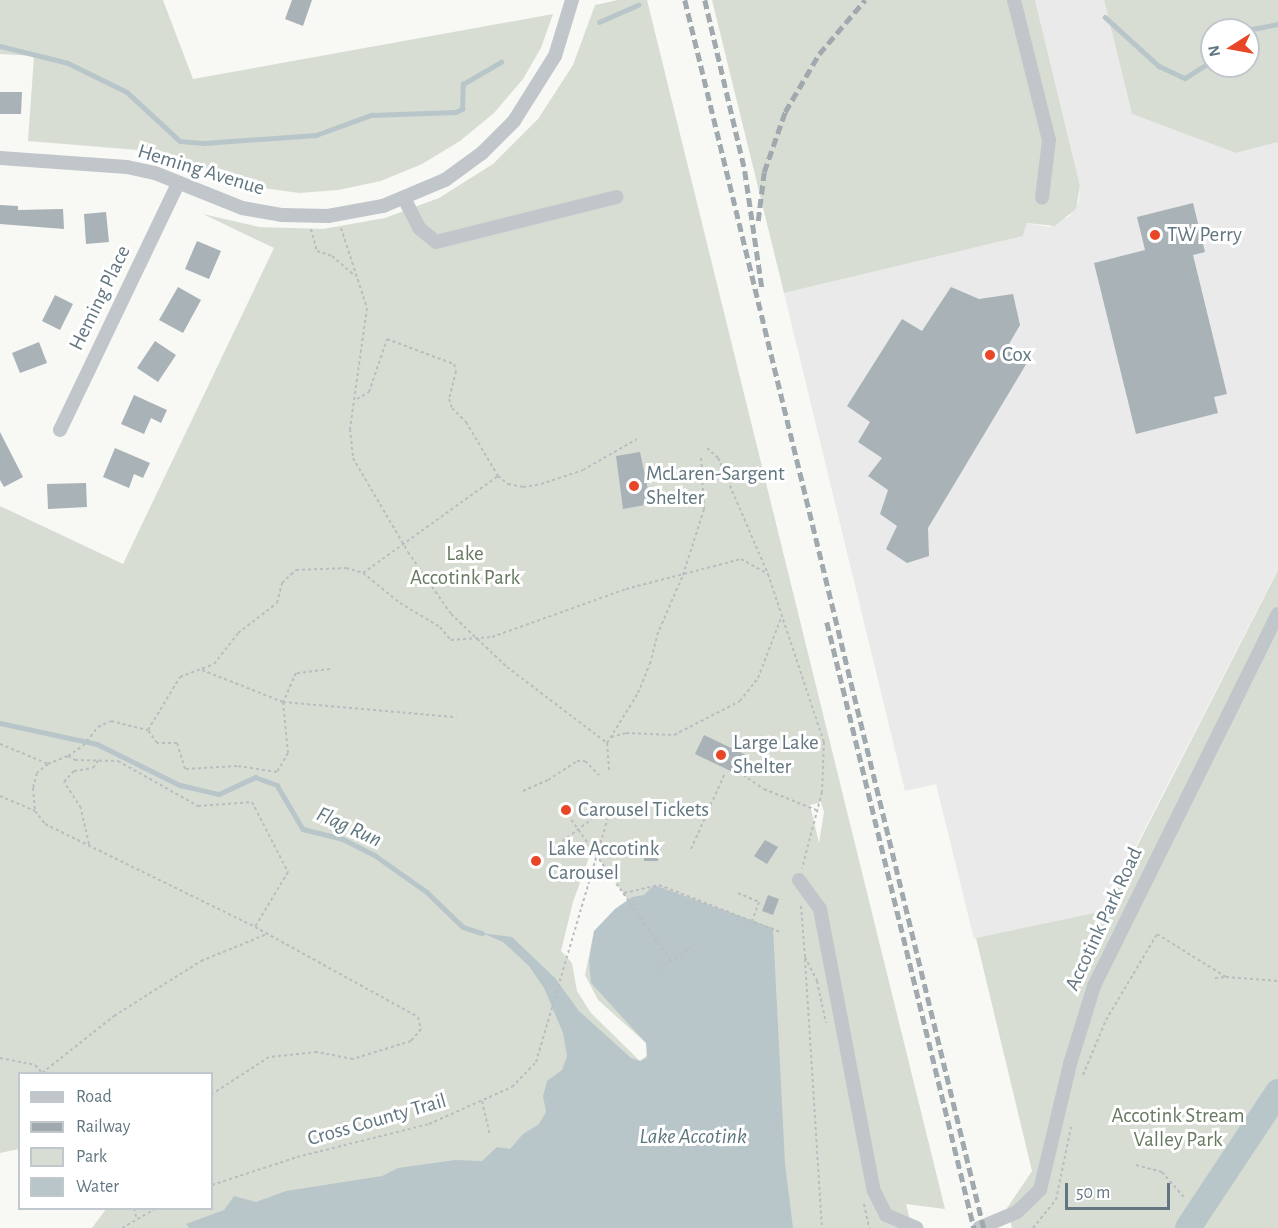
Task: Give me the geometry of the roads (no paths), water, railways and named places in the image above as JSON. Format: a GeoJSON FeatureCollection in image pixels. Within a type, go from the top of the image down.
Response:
{"type":"FeatureCollection","features":[{"type":"Feature","properties":{"kind":"street","name":"Heming Avenue"},"geometry":{"type":"LineString","coordinates":[[0,158],[127,168],[242,208],[307,216],[339,214],[405,200],[463,168],[514,121],[555,56],[572,0]]}},
{"type":"Feature","properties":{"kind":"street"},"geometry":{"type":"LineString","coordinates":[[1014,0],[1049,140],[1042,198]]}},
{"type":"Feature","properties":{"kind":"street","name":"Heming Place"},"geometry":{"type":"LineString","coordinates":[[60,430],[178,184]]}},
{"type":"Feature","properties":{"kind":"street"},"geometry":{"type":"LineString","coordinates":[[405,200],[419,228],[436,242],[616,197]]}},
{"type":"Feature","properties":{"kind":"street","name":"Accotink Park Road"},"geometry":{"type":"LineString","coordinates":[[979,1228],[1017,1212],[1040,1191],[1070,1065],[1094,986],[1278,614]]}},
{"type":"Feature","properties":{"kind":"street"},"geometry":{"type":"LineString","coordinates":[[799,880],[820,909],[874,1191],[886,1215],[916,1228]]}},
{"type":"Feature","properties":{"kind":"water","name":"Lake Accotink"},"geometry":{"type":"Polygon","coordinates":[[[654,885],[773,928],[785,1163],[793,1228],[189,1228],[186,1224],[224,1210],[234,1196],[256,1202],[286,1191],[382,1176],[398,1168],[455,1160],[482,1161],[497,1147],[510,1149],[523,1134],[539,1124],[546,1112],[543,1096],[547,1081],[562,1070],[567,1056],[563,1033],[544,988],[529,966],[503,942],[482,933],[512,937],[555,978],[579,1011],[631,1058],[640,1061],[647,1058],[646,1043],[591,983],[589,961],[594,931],[615,909],[632,897],[644,895],[654,885]]]}},
{"type":"Feature","properties":{"kind":"waterway"},"geometry":{"type":"LineString","coordinates":[[599,22],[638,5]]}},
{"type":"Feature","properties":{"kind":"waterway"},"geometry":{"type":"LineString","coordinates":[[1105,17],[1159,66],[1185,78],[1200,69]]}},
{"type":"Feature","properties":{"kind":"waterway"},"geometry":{"type":"LineString","coordinates":[[1260,27],[1278,24]]}},
{"type":"Feature","properties":{"kind":"waterway"},"geometry":{"type":"LineString","coordinates":[[0,46],[68,63],[127,92],[180,141],[204,143],[316,135],[371,115],[455,112],[462,109],[463,84],[501,62]]}},
{"type":"Feature","properties":{"kind":"waterway","name":"Flag Run"},"geometry":{"type":"LineString","coordinates":[[0,723],[97,744],[180,785],[219,794],[255,777],[277,785],[303,829],[343,839],[376,856],[427,892],[463,927],[482,933]]}},
{"type":"Feature","properties":{"kind":"waterway"},"geometry":{"type":"LineString","coordinates":[[1188,1228],[1278,1092]]}},
{"type":"Feature","properties":{"kind":"railway"},"geometry":{"type":"LineString","coordinates":[[685,0],[984,1228]]}},
{"type":"Feature","properties":{"kind":"railway"},"geometry":{"type":"LineString","coordinates":[[705,0],[745,171],[762,288]]}},
{"type":"Feature","properties":{"kind":"railway"},"geometry":{"type":"LineString","coordinates":[[758,221],[764,172],[785,112],[819,54],[865,0]]}},
{"type":"Feature","properties":{"kind":"railway"},"geometry":{"type":"LineString","coordinates":[[827,622],[974,1228]]}},
{"type":"Feature","properties":{"kind":"place","name":"TW Perry"},"geometry":{"type":"Point","coordinates":[1155,235]}},
{"type":"Feature","properties":{"kind":"place","name":"Cox"},"geometry":{"type":"Point","coordinates":[990,355]}},
{"type":"Feature","properties":{"kind":"place","name":"McLaren-Sargent Shelter"},"geometry":{"type":"Point","coordinates":[634,486]}},
{"type":"Feature","properties":{"kind":"place","name":"Large Lake Shelter"},"geometry":{"type":"Point","coordinates":[721,755]}},
{"type":"Feature","properties":{"kind":"place","name":"Carousel Tickets"},"geometry":{"type":"Point","coordinates":[566,810]}},
{"type":"Feature","properties":{"kind":"place","name":"Lake Accotink Carousel"},"geometry":{"type":"Point","coordinates":[536,861]}},
{"type":"Feature","properties":{"kind":"park label","name":"Lake Accotink Park"},"geometry":{"type":"Point","coordinates":[465,566]}},
{"type":"Feature","properties":{"kind":"park label","name":"Accotink Stream Valley Park"},"geometry":{"type":"Point","coordinates":[1178,1128]}}]}
